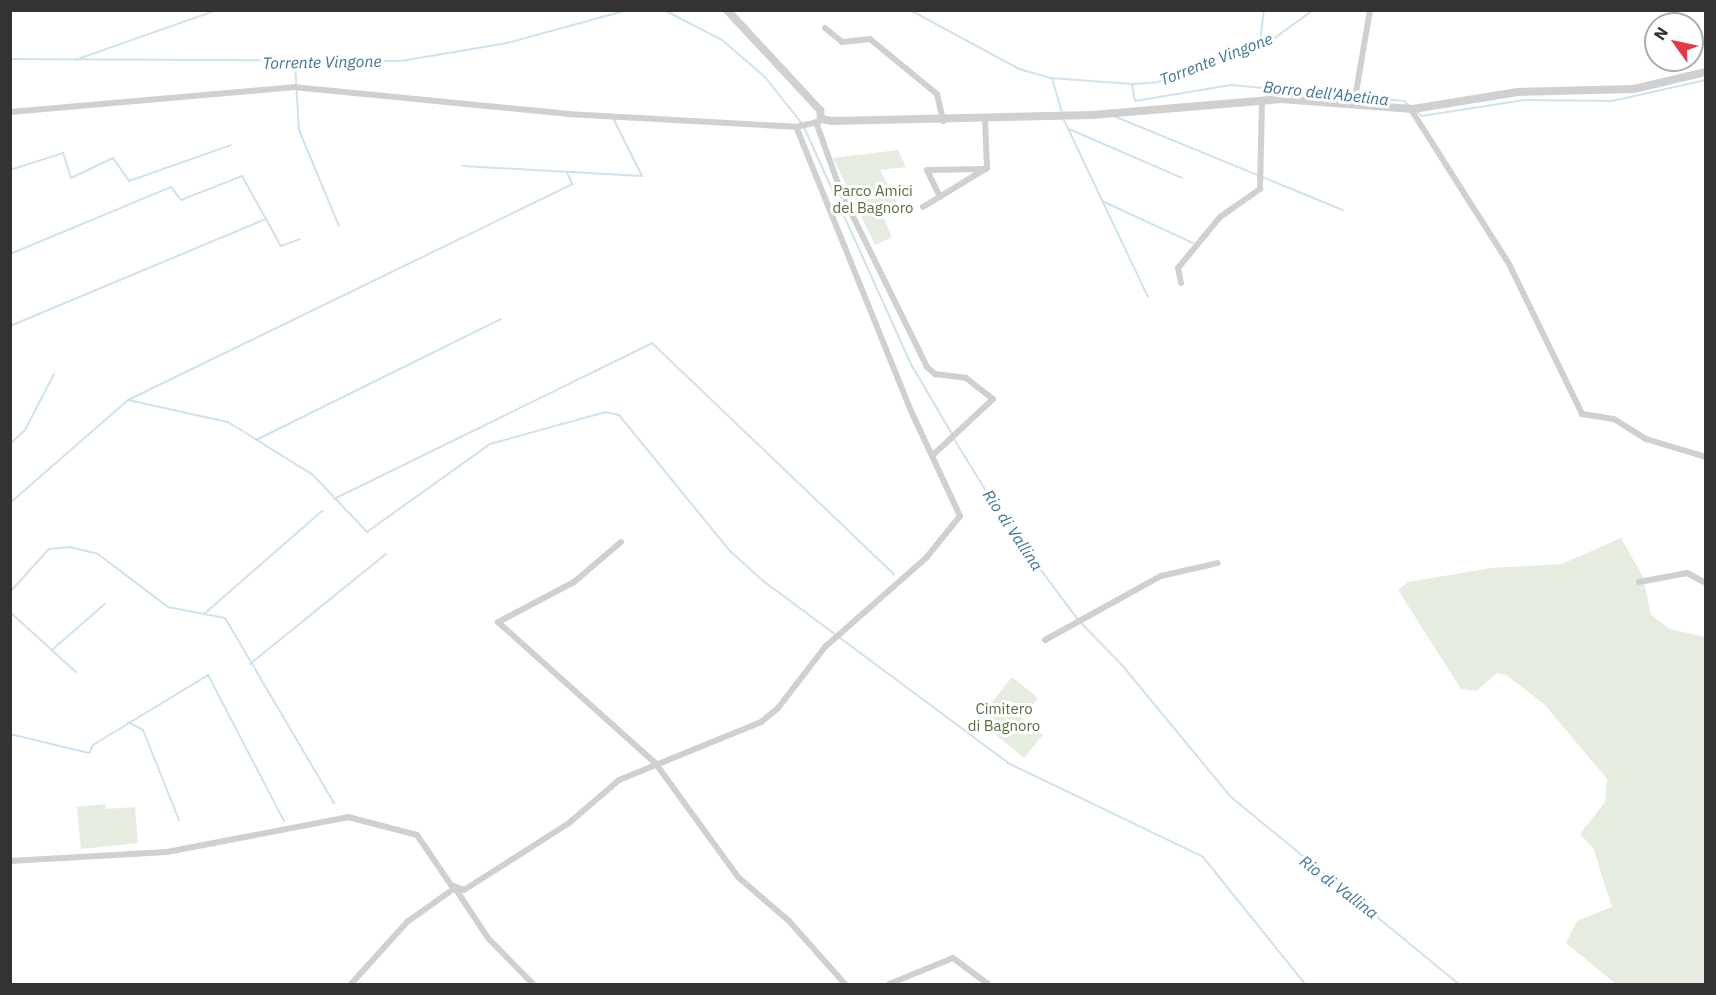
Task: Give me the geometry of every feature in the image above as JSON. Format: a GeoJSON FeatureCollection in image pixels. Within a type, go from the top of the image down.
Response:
{"type":"FeatureCollection","features":[{"type":"Feature","properties":{"kind":"street"},"geometry":{"type":"LineString","coordinates":[[727,10],[820,110],[818,121],[841,192],[927,367],[935,374],[966,378],[993,399],[934,454]]}},
{"type":"Feature","properties":{"kind":"street"},"geometry":{"type":"LineString","coordinates":[[1354,104],[1370,10]]}},
{"type":"Feature","properties":{"kind":"street"},"geometry":{"type":"LineString","coordinates":[[825,28],[842,42],[870,39],[937,94],[943,122]]}},
{"type":"Feature","properties":{"kind":"street"},"geometry":{"type":"LineString","coordinates":[[10,112],[293,87],[567,114],[800,124],[818,121],[943,122],[1262,101],[1410,108],[1518,92],[1634,89],[1706,72]]}},
{"type":"Feature","properties":{"kind":"street"},"geometry":{"type":"LineString","coordinates":[[1181,283],[1178,268],[1220,217],[1260,189],[1262,101]]}},
{"type":"Feature","properties":{"kind":"street"},"geometry":{"type":"LineString","coordinates":[[1410,108],[1509,264],[1582,414],[1614,419],[1646,439],[1706,458]]}},
{"type":"Feature","properties":{"kind":"street"},"geometry":{"type":"LineString","coordinates":[[985,119],[986,169]]}},
{"type":"Feature","properties":{"kind":"street"},"geometry":{"type":"LineString","coordinates":[[351,984],[407,922],[455,888],[485,881],[592,807],[619,780],[761,722],[836,637],[958,525],[960,516],[800,124]]}},
{"type":"Feature","properties":{"kind":"street"},"geometry":{"type":"LineString","coordinates":[[923,207],[986,169]]}},
{"type":"Feature","properties":{"kind":"street"},"geometry":{"type":"LineString","coordinates":[[940,197],[927,170],[986,169]]}},
{"type":"Feature","properties":{"kind":"street"},"geometry":{"type":"LineString","coordinates":[[621,542],[574,582],[498,622],[656,764],[738,878],[789,921],[845,984]]}},
{"type":"Feature","properties":{"kind":"street"},"geometry":{"type":"LineString","coordinates":[[1045,640],[1161,576],[1218,563]]}},
{"type":"Feature","properties":{"kind":"street"},"geometry":{"type":"LineString","coordinates":[[1639,582],[1687,573],[1706,583]]}},
{"type":"Feature","properties":{"kind":"street"},"geometry":{"type":"LineString","coordinates":[[10,861],[167,852],[348,817],[417,835],[488,938],[533,984]]}},
{"type":"Feature","properties":{"kind":"street"},"geometry":{"type":"LineString","coordinates":[[889,984],[953,957],[988,984]]}},
{"type":"Feature","properties":{"kind":"green space","name":"Parco Amici del Bagnoro"},"geometry":{"type":"Polygon","coordinates":[[[898,150],[906,167],[880,170],[901,209],[883,217],[892,237],[875,245],[833,158],[898,150]]]}},
{"type":"Feature","properties":{"kind":"green space"},"geometry":{"type":"Polygon","coordinates":[[[1621,538],[1643,577],[1651,615],[1670,629],[1705,637],[1705,984],[1616,984],[1566,943],[1577,921],[1612,907],[1593,848],[1580,834],[1605,802],[1607,779],[1544,704],[1506,675],[1497,673],[1476,691],[1461,689],[1398,590],[1408,582],[1491,568],[1562,564],[1621,538]]]}},
{"type":"Feature","properties":{"kind":"green space","name":"Cimitero di Bagnoro"},"geometry":{"type":"Polygon","coordinates":[[[1012,677],[1038,698],[1022,718],[1043,735],[1024,758],[978,720],[1012,677]]]}},
{"type":"Feature","properties":{"kind":"green space"},"geometry":{"type":"Polygon","coordinates":[[[105,804],[106,809],[135,807],[138,843],[81,849],[77,807],[105,804]]]}},
{"type":"Feature","properties":{"kind":"waterway"},"geometry":{"type":"LineString","coordinates":[[75,60],[217,10]]}},
{"type":"Feature","properties":{"kind":"waterway"},"geometry":{"type":"LineString","coordinates":[[365,10],[389,10]]}},
{"type":"Feature","properties":{"kind":"waterway","name":"Torrente Vingone"},"geometry":{"type":"LineString","coordinates":[[10,59],[401,61],[507,43],[628,10]]}},
{"type":"Feature","properties":{"kind":"waterway","name":"Rio di Vallina"},"geometry":{"type":"LineString","coordinates":[[664,10],[722,40],[765,77],[803,125],[912,366],[952,434]]}},
{"type":"Feature","properties":{"kind":"waterway","name":"Torrente Vingone"},"geometry":{"type":"LineString","coordinates":[[910,10],[1019,69],[1050,78],[1132,84],[1158,82],[1276,37],[1313,10]]}},
{"type":"Feature","properties":{"kind":"waterway"},"geometry":{"type":"LineString","coordinates":[[1260,42],[1264,10]]}},
{"type":"Feature","properties":{"kind":"waterway"},"geometry":{"type":"LineString","coordinates":[[295,64],[299,130],[339,226]]}},
{"type":"Feature","properties":{"kind":"waterway"},"geometry":{"type":"LineString","coordinates":[[1052,78],[1062,112]]}},
{"type":"Feature","properties":{"kind":"waterway","name":"Borro dell'Abetina"},"geometry":{"type":"LineString","coordinates":[[1417,112],[1422,116],[1524,100],[1612,101],[1706,80]]}},
{"type":"Feature","properties":{"kind":"waterway","name":"Borro dell'Abetina"},"geometry":{"type":"LineString","coordinates":[[1132,84],[1135,101],[1231,85],[1404,101],[1410,106]]}},
{"type":"Feature","properties":{"kind":"waterway"},"geometry":{"type":"LineString","coordinates":[[1116,117],[1343,210]]}},
{"type":"Feature","properties":{"kind":"waterway"},"geometry":{"type":"LineString","coordinates":[[1063,118],[1148,297]]}},
{"type":"Feature","properties":{"kind":"waterway"},"geometry":{"type":"LineString","coordinates":[[463,166],[642,176],[614,120]]}},
{"type":"Feature","properties":{"kind":"waterway"},"geometry":{"type":"LineString","coordinates":[[1069,129],[1182,178]]}},
{"type":"Feature","properties":{"kind":"waterway"},"geometry":{"type":"LineString","coordinates":[[10,170],[63,153],[71,178],[113,158],[129,181],[231,145]]}},
{"type":"Feature","properties":{"kind":"waterway"},"geometry":{"type":"LineString","coordinates":[[10,503],[128,400],[572,184],[567,172]]}},
{"type":"Feature","properties":{"kind":"waterway"},"geometry":{"type":"LineString","coordinates":[[10,254],[171,187],[181,200],[242,176],[281,246],[300,239]]}},
{"type":"Feature","properties":{"kind":"waterway"},"geometry":{"type":"LineString","coordinates":[[1102,201],[1193,243]]}},
{"type":"Feature","properties":{"kind":"waterway"},"geometry":{"type":"LineString","coordinates":[[10,326],[266,219]]}},
{"type":"Feature","properties":{"kind":"waterway"},"geometry":{"type":"LineString","coordinates":[[256,440],[501,319]]}},
{"type":"Feature","properties":{"kind":"waterway"},"geometry":{"type":"LineString","coordinates":[[334,499],[652,343],[894,574]]}},
{"type":"Feature","properties":{"kind":"waterway"},"geometry":{"type":"LineString","coordinates":[[10,444],[25,430],[54,374]]}},
{"type":"Feature","properties":{"kind":"waterway"},"geometry":{"type":"LineString","coordinates":[[128,400],[228,422],[313,475],[367,532],[490,444],[605,412],[619,415],[730,551],[762,580],[1008,763],[1203,857],[1305,984]]}},
{"type":"Feature","properties":{"kind":"waterway","name":"Rio di Vallina"},"geometry":{"type":"LineString","coordinates":[[954,439],[1005,522],[1079,621],[1122,665],[1231,797],[1459,984]]}},
{"type":"Feature","properties":{"kind":"waterway"},"geometry":{"type":"LineString","coordinates":[[204,614],[322,511]]}},
{"type":"Feature","properties":{"kind":"waterway"},"geometry":{"type":"LineString","coordinates":[[10,592],[49,549],[70,547],[98,554],[168,607],[225,618],[334,803]]}},
{"type":"Feature","properties":{"kind":"waterway"},"geometry":{"type":"LineString","coordinates":[[250,664],[386,554]]}},
{"type":"Feature","properties":{"kind":"waterway"},"geometry":{"type":"LineString","coordinates":[[52,650],[105,604]]}},
{"type":"Feature","properties":{"kind":"waterway"},"geometry":{"type":"LineString","coordinates":[[10,612],[76,672]]}},
{"type":"Feature","properties":{"kind":"waterway"},"geometry":{"type":"LineString","coordinates":[[10,734],[89,753],[93,745],[208,675],[284,821]]}},
{"type":"Feature","properties":{"kind":"waterway"},"geometry":{"type":"LineString","coordinates":[[128,722],[143,730],[179,820]]}}]}
